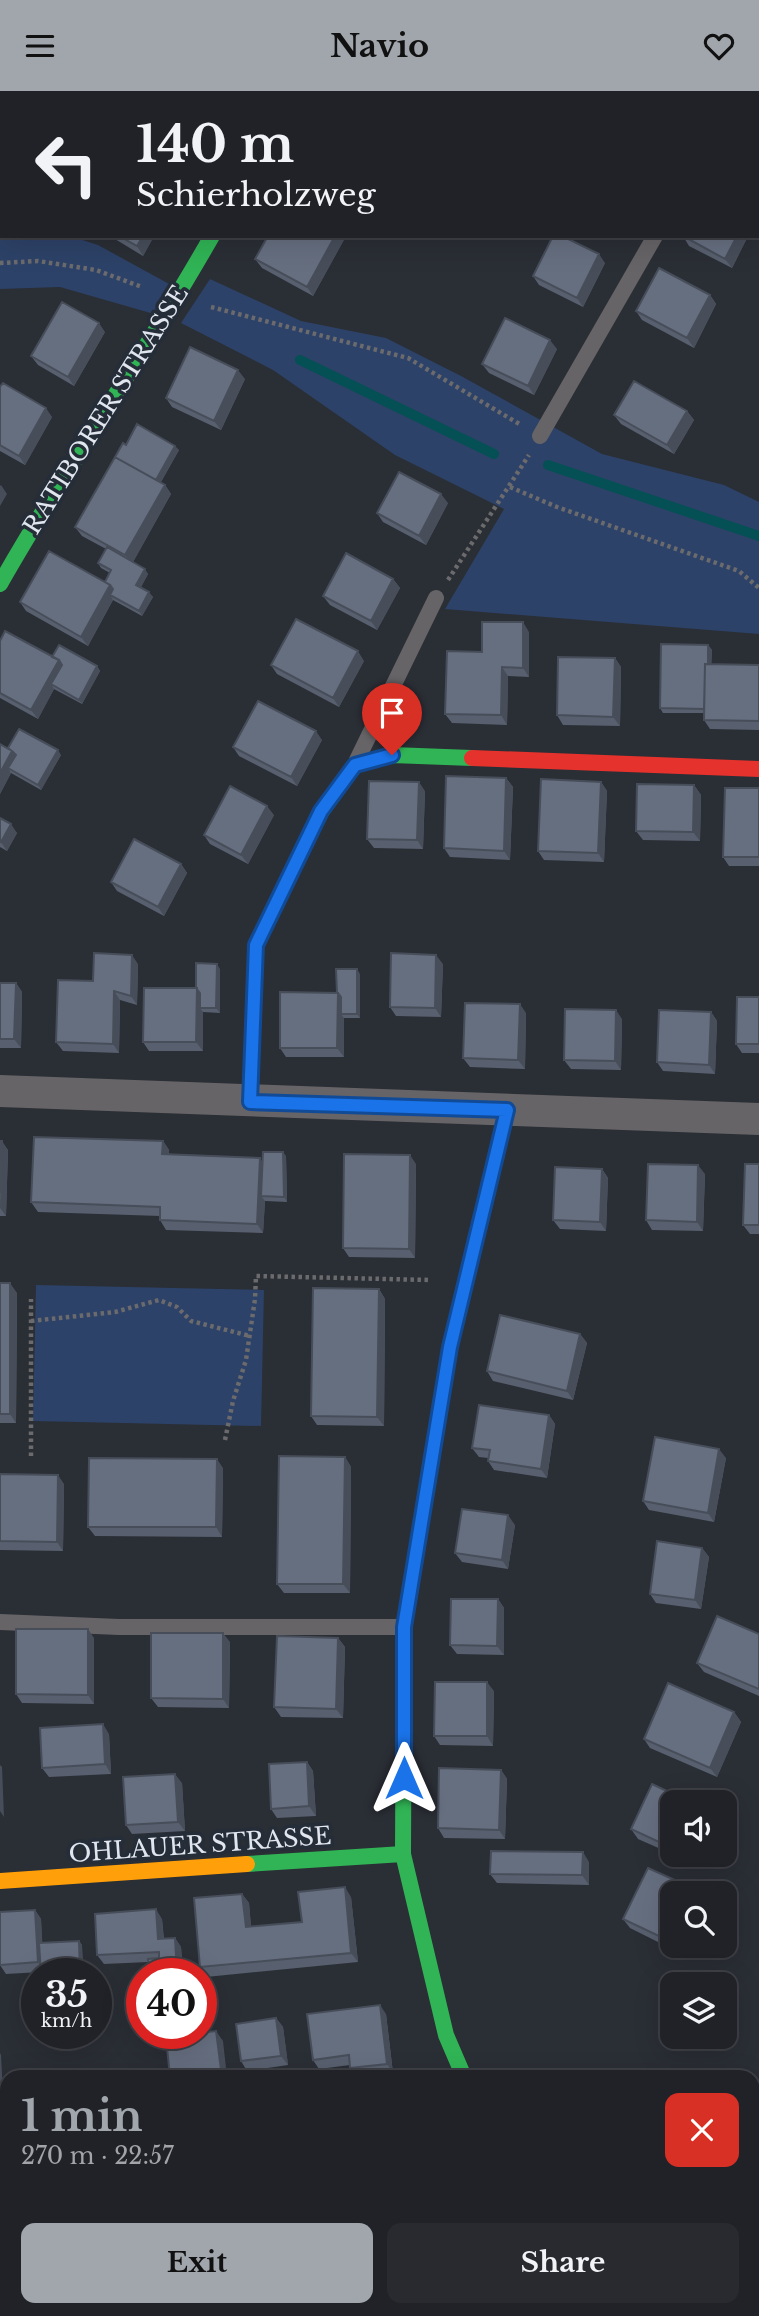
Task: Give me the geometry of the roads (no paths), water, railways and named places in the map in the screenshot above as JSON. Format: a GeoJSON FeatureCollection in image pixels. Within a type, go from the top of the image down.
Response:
{"type":"FeatureCollection","features":[{"type":"Feature","properties":{"kind":"street","name":"RATIBORER STRASSE"},"geometry":{"type":"LineString","coordinates":[[0,584],[33,524],[177,299],[211,238]]}},
{"type":"Feature","properties":{"kind":"street"},"geometry":{"type":"LineString","coordinates":[[250,1102],[256,945],[321,811],[355,765],[392,755],[759,769]]}},
{"type":"Feature","properties":{"kind":"street"},"geometry":{"type":"LineString","coordinates":[[0,1091],[759,1119]]}},
{"type":"Feature","properties":{"kind":"street"},"geometry":{"type":"LineString","coordinates":[[461,2070],[446,2035],[403,1854],[404,1627],[450,1347],[507,1110]]}},
{"type":"Feature","properties":{"kind":"street","name":"OHLAUER STRASSE"},"geometry":{"type":"LineString","coordinates":[[0,1881],[403,1854]]}},
{"type":"Feature","properties":{"kind":"lane"},"geometry":{"type":"LineString","coordinates":[[540,436],[654,238]]}},
{"type":"Feature","properties":{"kind":"lane"},"geometry":{"type":"LineString","coordinates":[[355,765],[436,598]]}},
{"type":"Feature","properties":{"kind":"lane"},"geometry":{"type":"LineString","coordinates":[[0,1622],[120,1627],[404,1627]]}},
{"type":"Feature","properties":{"kind":"waterway"},"geometry":{"type":"LineString","coordinates":[[300,360],[494,454]]}},
{"type":"Feature","properties":{"kind":"waterway"},"geometry":{"type":"LineString","coordinates":[[548,465],[759,536]]}}]}
